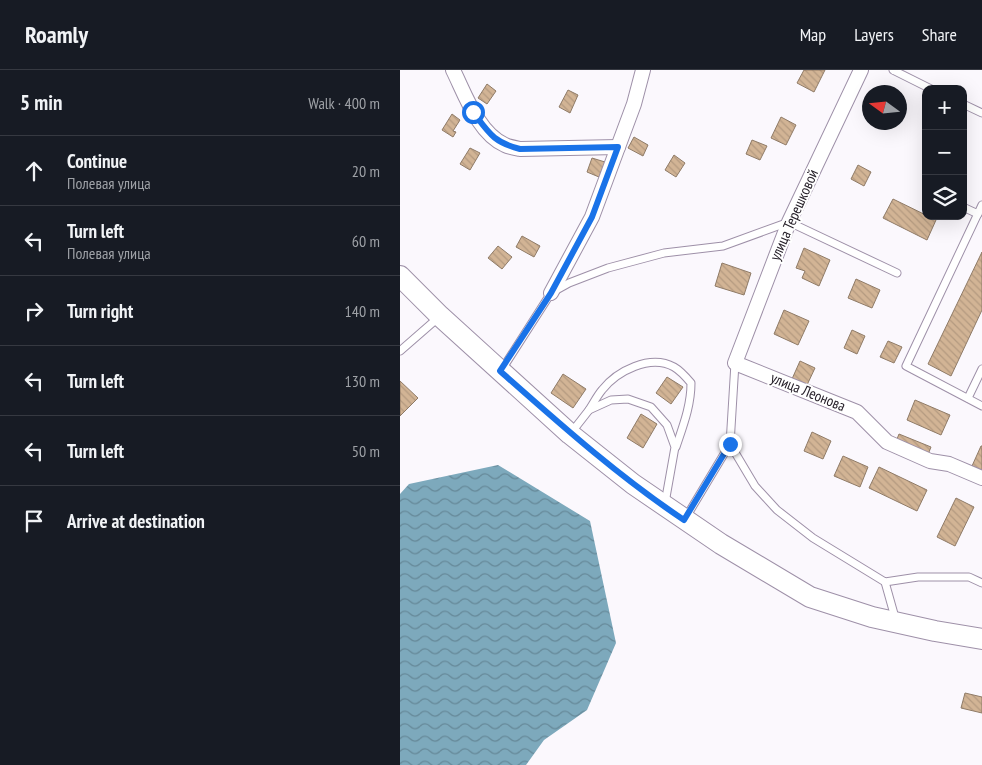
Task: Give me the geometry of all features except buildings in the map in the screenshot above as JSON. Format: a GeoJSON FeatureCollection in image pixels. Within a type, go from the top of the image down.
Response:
{"type":"FeatureCollection","features":[{"type":"Feature","properties":{"kind":"street"},"geometry":{"type":"LineString","coordinates":[[454,70],[473,112],[491,135],[505,145],[520,149],[618,147]]}},
{"type":"Feature","properties":{"kind":"street"},"geometry":{"type":"LineString","coordinates":[[551,293],[592,217],[634,104],[643,70]]}},
{"type":"Feature","properties":{"kind":"street","name":"улица Терешковой"},"geometry":{"type":"LineString","coordinates":[[735,363],[788,222],[861,70]]}},
{"type":"Feature","properties":{"kind":"street"},"geometry":{"type":"LineString","coordinates":[[400,276],[440,316],[570,434],[632,484],[721,544],[810,597],[872,617],[982,639]]}},
{"type":"Feature","properties":{"kind":"street","name":"улица Леонова"},"geometry":{"type":"LineString","coordinates":[[735,363],[857,412],[887,442],[930,462],[949,464],[982,478]]}},
{"type":"Feature","properties":{"kind":"lane"},"geometry":{"type":"LineString","coordinates":[[893,70],[924,85]]}},
{"type":"Feature","properties":{"kind":"lane"},"geometry":{"type":"LineString","coordinates":[[967,106],[982,113]]}},
{"type":"Feature","properties":{"kind":"lane"},"geometry":{"type":"LineString","coordinates":[[982,206],[906,366],[982,406]]}},
{"type":"Feature","properties":{"kind":"lane"},"geometry":{"type":"LineString","coordinates":[[967,209],[978,214]]}},
{"type":"Feature","properties":{"kind":"lane"},"geometry":{"type":"LineString","coordinates":[[500,371],[551,293],[568,283],[608,268],[664,252],[723,246],[788,222],[897,273]]}},
{"type":"Feature","properties":{"kind":"lane"},"geometry":{"type":"LineString","coordinates":[[400,351],[440,316]]}},
{"type":"Feature","properties":{"kind":"lane"},"geometry":{"type":"LineString","coordinates":[[570,434],[603,389],[624,371],[638,365],[653,363],[672,366],[682,373],[691,383],[691,396],[675,447],[664,506]]}},
{"type":"Feature","properties":{"kind":"lane"},"geometry":{"type":"LineString","coordinates":[[684,520],[730,444],[735,363]]}},
{"type":"Feature","properties":{"kind":"lane"},"geometry":{"type":"LineString","coordinates":[[968,398],[982,369]]}},
{"type":"Feature","properties":{"kind":"lane"},"geometry":{"type":"LineString","coordinates":[[589,410],[611,400],[628,399],[651,407],[668,425],[675,447]]}},
{"type":"Feature","properties":{"kind":"lane"},"geometry":{"type":"LineString","coordinates":[[730,444],[755,486],[777,510],[813,538],[885,582],[918,577],[969,577],[982,583]]}},
{"type":"Feature","properties":{"kind":"lane"},"geometry":{"type":"LineString","coordinates":[[885,582],[896,622]]}},
{"type":"Feature","properties":{"kind":"water"},"geometry":{"type":"Polygon","coordinates":[[[498,465],[590,521],[616,643],[587,710],[544,740],[526,765],[400,765],[400,494],[409,484],[498,465]]]}},
{"type":"Feature","properties":{"kind":"route"},"geometry":{"type":"LineString","coordinates":[[473,112],[491,135],[505,145],[520,149],[618,147],[592,217],[551,293],[500,371],[570,434],[632,484],[684,520],[730,444]]}}]}
